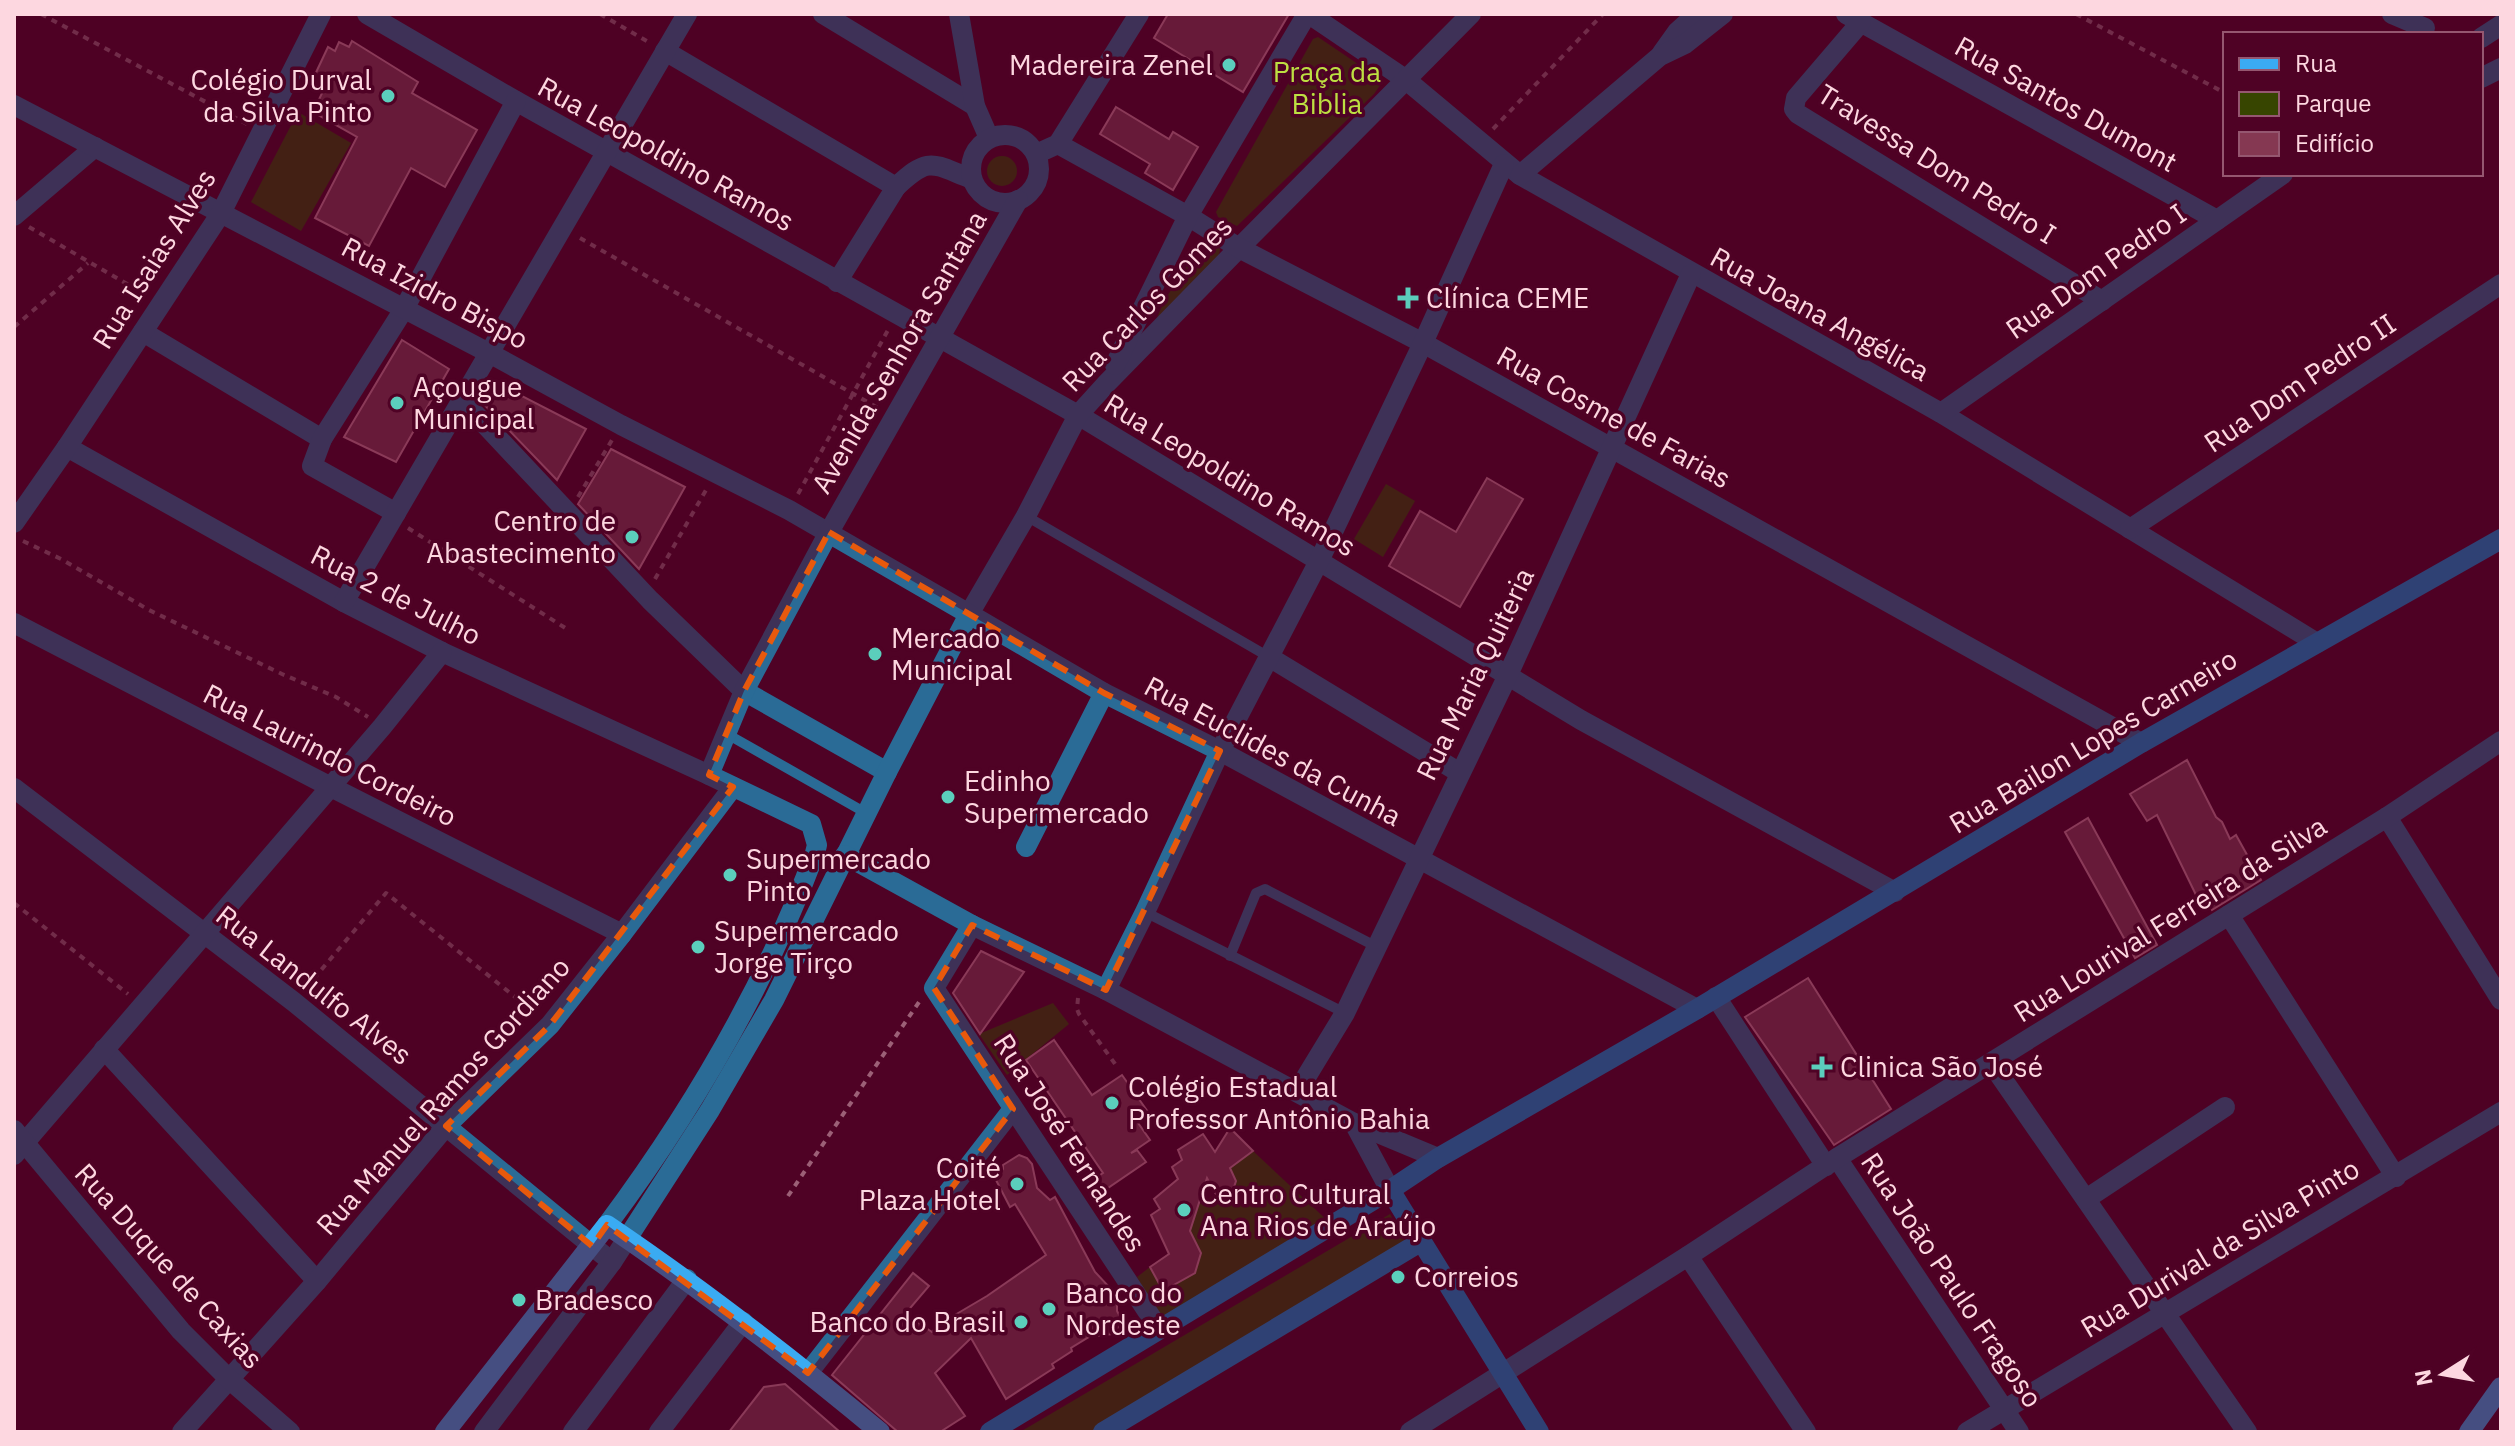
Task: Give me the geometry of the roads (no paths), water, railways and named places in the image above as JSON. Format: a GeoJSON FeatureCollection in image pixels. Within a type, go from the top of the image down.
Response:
{"type":"FeatureCollection","features":[{"type":"Feature","properties":{"kind":"main road","name":"Rua Bailon Lopes Carneiro"},"geometry":{"type":"LineString","coordinates":[[993,1431],[1438,1158],[1697,1009],[2141,743],[2501,539]]}},
{"type":"Feature","properties":{"kind":"main road"},"geometry":{"type":"LineString","coordinates":[[1390,1190],[1539,1432]]}},
{"type":"Feature","properties":{"kind":"main road"},"geometry":{"type":"LineString","coordinates":[[445,1432],[607,1225],[687,1279],[880,1432]]}},
{"type":"Feature","properties":{"kind":"main road"},"geometry":{"type":"LineString","coordinates":[[1103,1432],[1422,1241]]}},
{"type":"Feature","properties":{"kind":"main road"},"geometry":{"type":"LineString","coordinates":[[2469,1432],[2501,1387]]}},
{"type":"Feature","properties":{"kind":"street","name":"Rua Isaias Alves"},"geometry":{"type":"LineString","coordinates":[[14,523],[221,213],[321,14]]}},
{"type":"Feature","properties":{"kind":"street","name":"Rua Leopoldino Ramos"},"geometry":{"type":"LineString","coordinates":[[367,14],[516,101],[1078,415],[1507,677],[1895,892]]}},
{"type":"Feature","properties":{"kind":"street"},"geometry":{"type":"LineString","coordinates":[[344,602],[687,14]]}},
{"type":"Feature","properties":{"kind":"street"},"geometry":{"type":"LineString","coordinates":[[823,14],[975,106]]}},
{"type":"Feature","properties":{"kind":"street"},"geometry":{"type":"LineString","coordinates":[[959,14],[975,106],[989,138],[1010,135],[1021,138],[1036,154],[1058,144],[1139,14]]}},
{"type":"Feature","properties":{"kind":"street"},"geometry":{"type":"LineString","coordinates":[[1107,383],[1188,216],[1308,14]]}},
{"type":"Feature","properties":{"kind":"street","name":"Rua Joana Angélica"},"geometry":{"type":"LineString","coordinates":[[1308,14],[1405,79],[1512,170],[1941,413],[2317,643]]}},
{"type":"Feature","properties":{"kind":"street","name":"Rua Carlos Gomes"},"geometry":{"type":"LineString","coordinates":[[484,1432],[612,1262],[710,1110],[774,1000],[969,614],[1026,516],[1078,415],[1471,14]]}},
{"type":"Feature","properties":{"kind":"street"},"geometry":{"type":"LineString","coordinates":[[1660,56],[1677,32],[1697,14]]}},
{"type":"Feature","properties":{"kind":"street"},"geometry":{"type":"LineString","coordinates":[[1106,990],[1220,751],[1319,561],[1423,343],[1512,170],[1660,56],[1685,44],[1723,14]]}},
{"type":"Feature","properties":{"kind":"street"},"geometry":{"type":"LineString","coordinates":[[2392,14],[2424,25]]}},
{"type":"Feature","properties":{"kind":"street","name":"Rua Santos Dumont"},"geometry":{"type":"LineString","coordinates":[[1854,18],[2217,220]]}},
{"type":"Feature","properties":{"kind":"street","name":"Travessa Dom Pedro I"},"geometry":{"type":"LineString","coordinates":[[1854,18],[1796,98],[1794,109],[2102,301]]}},
{"type":"Feature","properties":{"kind":"street"},"geometry":{"type":"LineString","coordinates":[[2483,37],[2501,25]]}},
{"type":"Feature","properties":{"kind":"street"},"geometry":{"type":"LineString","coordinates":[[665,51],[896,187]]}},
{"type":"Feature","properties":{"kind":"street"},"geometry":{"type":"LineString","coordinates":[[2483,77],[2501,68]]}},
{"type":"Feature","properties":{"kind":"street"},"geometry":{"type":"LineString","coordinates":[[394,516],[312,466],[322,439],[404,309],[516,101]]}},
{"type":"Feature","properties":{"kind":"street","name":"Rua Izidro Bispo"},"geometry":{"type":"LineString","coordinates":[[14,105],[829,532]]}},
{"type":"Feature","properties":{"kind":"street","name":"Avenida Senhora Santana"},"geometry":{"type":"LineString","coordinates":[[989,138],[981,144],[972,160],[972,179],[986,197],[996,201],[1007,203],[1018,200],[1034,186],[1039,165],[1036,154]]}},
{"type":"Feature","properties":{"kind":"street","name":"Rua Cosme de Farias"},"geometry":{"type":"LineString","coordinates":[[1058,144],[1239,248],[1423,343],[2141,743]]}},
{"type":"Feature","properties":{"kind":"street"},"geometry":{"type":"LineString","coordinates":[[20,221],[95,147]]}},
{"type":"Feature","properties":{"kind":"street"},"geometry":{"type":"LineString","coordinates":[[837,282],[896,187],[919,167],[928,164],[972,179]]}},
{"type":"Feature","properties":{"kind":"street","name":"Rua Dom Pedro I"},"geometry":{"type":"LineString","coordinates":[[1941,413],[2280,176]]}},
{"type":"Feature","properties":{"kind":"street","name":"Avenida Senhora Santana"},"geometry":{"type":"LineString","coordinates":[[709,775],[744,691],[829,532],[1018,200]]}},
{"type":"Feature","properties":{"kind":"street","name":"Rua Maria Quiteria"},"geometry":{"type":"LineString","coordinates":[[1297,1092],[1345,1013],[1377,947],[1507,677],[1691,274]]}},
{"type":"Feature","properties":{"kind":"street","name":"Rua Dom Pedro II"},"geometry":{"type":"LineString","coordinates":[[2130,529],[2501,284]]}},
{"type":"Feature","properties":{"kind":"street"},"geometry":{"type":"LineString","coordinates":[[143,332],[322,439]]}},
{"type":"Feature","properties":{"kind":"street"},"geometry":{"type":"LineString","coordinates":[[462,400],[645,595],[744,691],[887,772]]}},
{"type":"Feature","properties":{"kind":"street","name":"Rua 2 de Julho"},"geometry":{"type":"LineString","coordinates":[[67,447],[344,602],[442,652],[811,824],[816,835],[815,853],[749,1002],[689,1106],[607,1225]]}},
{"type":"Feature","properties":{"kind":"street","name":"Rua Euclides da Cunha"},"geometry":{"type":"LineString","coordinates":[[829,532],[1104,693],[1220,751],[1697,1009]]}},
{"type":"Feature","properties":{"kind":"street","name":"Rua Laurindo Cordeiro"},"geometry":{"type":"LineString","coordinates":[[14,623],[622,934]]}},
{"type":"Feature","properties":{"kind":"street"},"geometry":{"type":"LineString","coordinates":[[17,1142],[104,1049],[382,727],[442,652]]}},
{"type":"Feature","properties":{"kind":"street"},"geometry":{"type":"LineString","coordinates":[[1269,657],[1460,773]]}},
{"type":"Feature","properties":{"kind":"street"},"geometry":{"type":"LineString","coordinates":[[1026,847],[1104,693]]}},
{"type":"Feature","properties":{"kind":"street","name":"Rua Lourival Ferreira da Silva"},"geometry":{"type":"LineString","coordinates":[[1410,1432],[1832,1162],[2387,817],[2501,741]]}},
{"type":"Feature","properties":{"kind":"street","name":"Rua Manuel Ramos Gordiano"},"geometry":{"type":"LineString","coordinates":[[182,1432],[317,1281],[446,1126],[550,1025],[733,787]]}},
{"type":"Feature","properties":{"kind":"street","name":"Rua Landulfo Alves"},"geometry":{"type":"LineString","coordinates":[[14,788],[294,1002],[612,1262]]}},
{"type":"Feature","properties":{"kind":"street"},"geometry":{"type":"LineString","coordinates":[[2387,817],[2501,1000]]}},
{"type":"Feature","properties":{"kind":"street"},"geometry":{"type":"LineString","coordinates":[[845,855],[972,925],[1106,990],[1354,1123],[1438,1158]]}},
{"type":"Feature","properties":{"kind":"street"},"geometry":{"type":"LineString","coordinates":[[2229,915],[2396,1177]]}},
{"type":"Feature","properties":{"kind":"street","name":"Rua José Fernandes"},"geometry":{"type":"LineString","coordinates":[[972,925],[934,988],[1159,1329]]}},
{"type":"Feature","properties":{"kind":"street","name":"Rua João Paulo Fragoso"},"geometry":{"type":"LineString","coordinates":[[1716,997],[2019,1432]]}},
{"type":"Feature","properties":{"kind":"street"},"geometry":{"type":"LineString","coordinates":[[104,1049],[317,1281]]}},
{"type":"Feature","properties":{"kind":"street"},"geometry":{"type":"LineString","coordinates":[[1992,1064],[2247,1432]]}},
{"type":"Feature","properties":{"kind":"street"},"geometry":{"type":"LineString","coordinates":[[2086,1199],[2225,1107]]}},
{"type":"Feature","properties":{"kind":"street"},"geometry":{"type":"LineString","coordinates":[[808,1373],[1013,1109]]}},
{"type":"Feature","properties":{"kind":"street","name":"Rua Durival da Silva Pinto"},"geometry":{"type":"LineString","coordinates":[[1967,1432],[2501,1112]]}},
{"type":"Feature","properties":{"kind":"street"},"geometry":{"type":"LineString","coordinates":[[1354,1123],[1390,1190]]}},
{"type":"Feature","properties":{"kind":"street","name":"Rua Duque de Caxias"},"geometry":{"type":"LineString","coordinates":[[17,1142],[181,1331],[230,1380],[290,1432]]}},
{"type":"Feature","properties":{"kind":"street"},"geometry":{"type":"LineString","coordinates":[[1688,1256],[1806,1432]]}},
{"type":"Feature","properties":{"kind":"street"},"geometry":{"type":"LineString","coordinates":[[573,1432],[687,1279]]}},
{"type":"Feature","properties":{"kind":"street"},"geometry":{"type":"LineString","coordinates":[[659,1432],[743,1322]]}},
{"type":"Feature","properties":{"kind":"lane"},"geometry":{"type":"LineString","coordinates":[[1026,516],[1269,657]]}},
{"type":"Feature","properties":{"kind":"lane"},"geometry":{"type":"LineString","coordinates":[[727,734],[866,813]]}},
{"type":"Feature","properties":{"kind":"lane"},"geometry":{"type":"LineString","coordinates":[[1230,956],[1260,889],[1377,947]]}},
{"type":"Feature","properties":{"kind":"lane"},"geometry":{"type":"LineString","coordinates":[[1145,912],[1345,1013]]}},
{"type":"Feature","properties":{"kind":"place","name":"Madereira Zenel"},"geometry":{"type":"Point","coordinates":[1229,65]}},
{"type":"Feature","properties":{"kind":"place","name":"Colégio Durval da Silva Pinto"},"geometry":{"type":"Point","coordinates":[388,96]}},
{"type":"Feature","properties":{"kind":"place","name":"Clínica CEME"},"geometry":{"type":"Point","coordinates":[1408,298]}},
{"type":"Feature","properties":{"kind":"place","name":"Açougue Municipal"},"geometry":{"type":"Point","coordinates":[397,403]}},
{"type":"Feature","properties":{"kind":"place","name":"Centro de Abastecimento"},"geometry":{"type":"Point","coordinates":[632,537]}},
{"type":"Feature","properties":{"kind":"place","name":"Mercado Municipal"},"geometry":{"type":"Point","coordinates":[875,654]}},
{"type":"Feature","properties":{"kind":"place","name":"Edinho Supermercado"},"geometry":{"type":"Point","coordinates":[948,797]}},
{"type":"Feature","properties":{"kind":"place","name":"Supermercado Pinto"},"geometry":{"type":"Point","coordinates":[730,875]}},
{"type":"Feature","properties":{"kind":"place","name":"Supermercado Jorge Tirço"},"geometry":{"type":"Point","coordinates":[698,947]}},
{"type":"Feature","properties":{"kind":"place","name":"Clinica São José"},"geometry":{"type":"Point","coordinates":[1822,1067]}},
{"type":"Feature","properties":{"kind":"place","name":"Colégio Estadual Professor Antônio Bahia"},"geometry":{"type":"Point","coordinates":[1112,1103]}},
{"type":"Feature","properties":{"kind":"place","name":"Coité Plaza Hotel"},"geometry":{"type":"Point","coordinates":[1017,1184]}},
{"type":"Feature","properties":{"kind":"place","name":"Centro Cultural Ana Rios de Araújo"},"geometry":{"type":"Point","coordinates":[1184,1210]}},
{"type":"Feature","properties":{"kind":"place","name":"Correios"},"geometry":{"type":"Point","coordinates":[1398,1277]}},
{"type":"Feature","properties":{"kind":"place","name":"Bradesco"},"geometry":{"type":"Point","coordinates":[519,1300]}},
{"type":"Feature","properties":{"kind":"place","name":"Banco do Nordeste"},"geometry":{"type":"Point","coordinates":[1049,1309]}},
{"type":"Feature","properties":{"kind":"place","name":"Banco do Brasil"},"geometry":{"type":"Point","coordinates":[1021,1322]}},
{"type":"Feature","properties":{"kind":"park label","name":"Praça da Biblia"},"geometry":{"type":"Point","coordinates":[1327,88]}}]}
